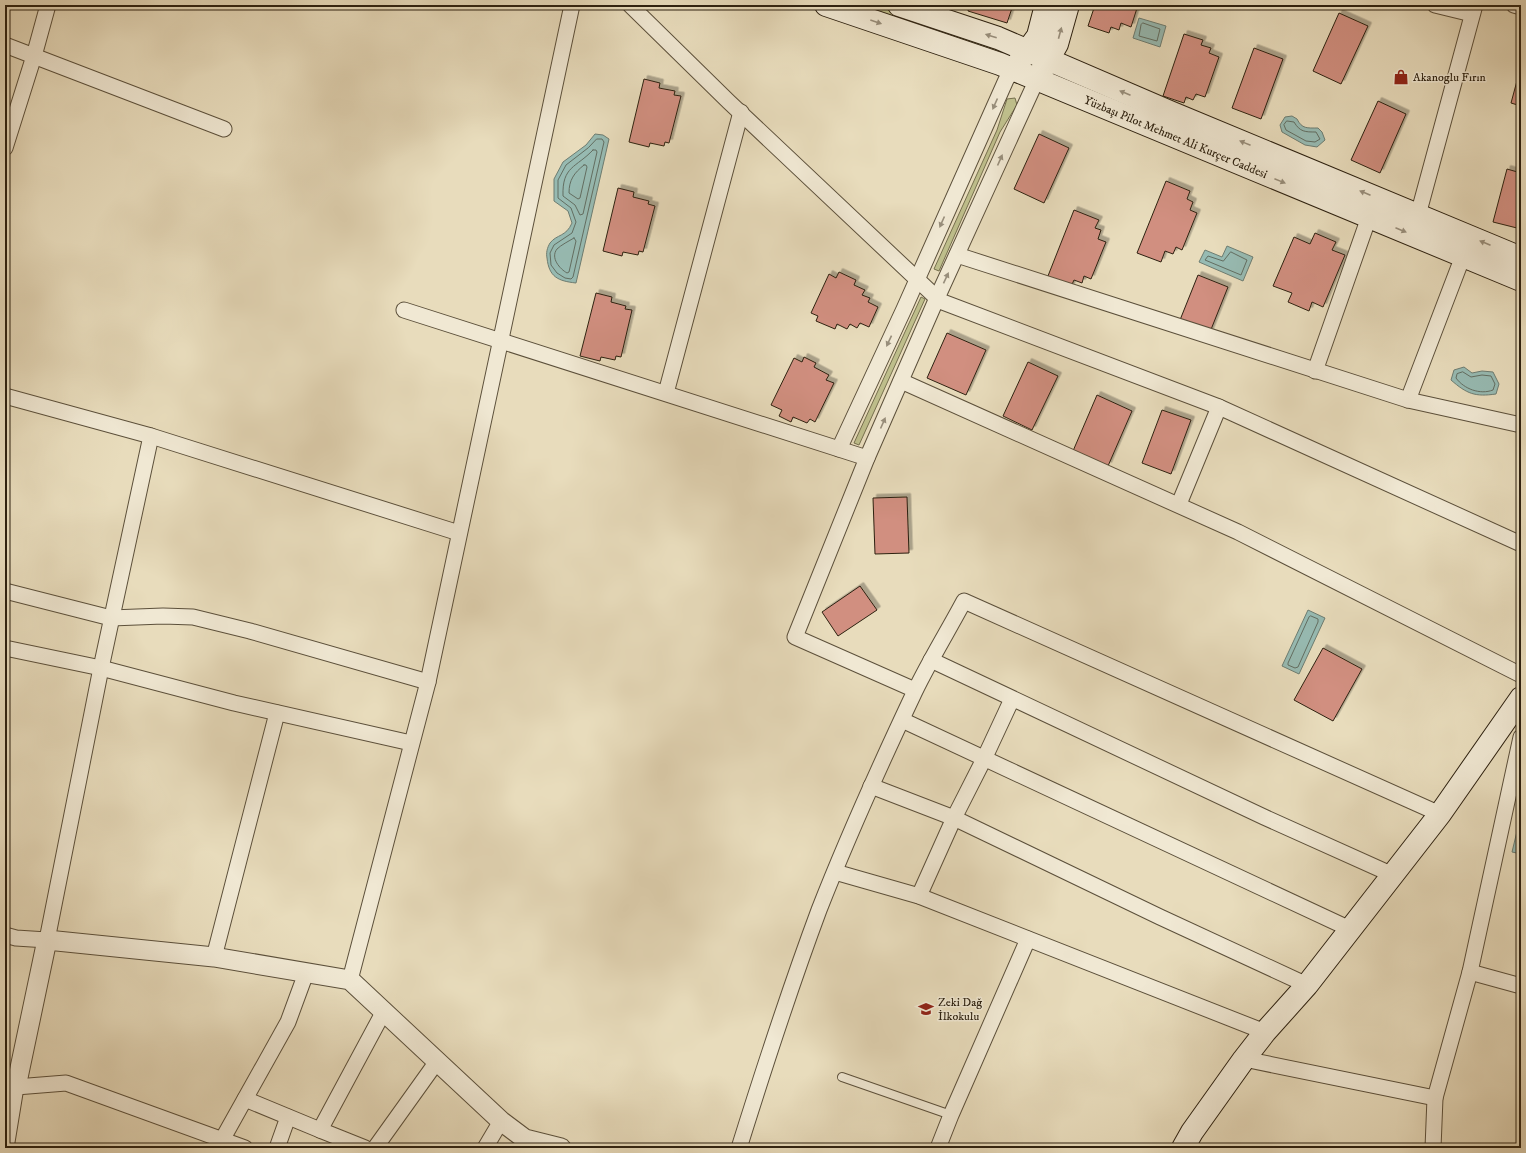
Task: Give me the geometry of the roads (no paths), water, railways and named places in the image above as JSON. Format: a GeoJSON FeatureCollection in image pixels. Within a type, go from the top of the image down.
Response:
{"type":"FeatureCollection","features":[{"type":"Feature","properties":{"kind":"main road","name":"Yüzbaşı Pilot Mehmet Ali Kurçer Caddesi"},"geometry":{"type":"LineString","coordinates":[[826,5],[997,63],[1521,280]]}},
{"type":"Feature","properties":{"kind":"main road","name":"Yüzbaşı Pilot Mehmet Ali Kurçer Caddesi"},"geometry":{"type":"LineString","coordinates":[[899,5],[998,38],[1170,112],[1521,258]]}},
{"type":"Feature","properties":{"kind":"main road"},"geometry":{"type":"LineString","coordinates":[[1013,70],[1038,36],[1046,5]]}},
{"type":"Feature","properties":{"kind":"main road"},"geometry":{"type":"LineString","coordinates":[[1037,80],[1057,44],[1068,5]]}},
{"type":"Feature","properties":{"kind":"main road"},"geometry":{"type":"LineString","coordinates":[[1183,1148],[1192,1132],[1244,1059],[1265,1032],[1307,985],[1440,814],[1521,698]]}},
{"type":"Feature","properties":{"kind":"street"},"geometry":{"type":"LineString","coordinates":[[5,148],[34,56],[48,5]]}},
{"type":"Feature","properties":{"kind":"street"},"geometry":{"type":"LineString","coordinates":[[350,980],[428,682],[572,5]]}},
{"type":"Feature","properties":{"kind":"street"},"geometry":{"type":"LineString","coordinates":[[630,5],[940,301],[1219,407],[1521,544]]}},
{"type":"Feature","properties":{"kind":"street"},"geometry":{"type":"LineString","coordinates":[[1418,215],[1474,10],[1434,5]]}},
{"type":"Feature","properties":{"kind":"street"},"geometry":{"type":"LineString","coordinates":[[1514,5],[1521,7]]}},
{"type":"Feature","properties":{"kind":"street"},"geometry":{"type":"LineString","coordinates":[[5,46],[224,129]]}},
{"type":"Feature","properties":{"kind":"street"},"geometry":{"type":"LineString","coordinates":[[839,449],[1006,80],[1013,70]]}},
{"type":"Feature","properties":{"kind":"street"},"geometry":{"type":"LineString","coordinates":[[915,690],[796,637],[867,458],[937,298],[1037,80]]}},
{"type":"Feature","properties":{"kind":"street"},"geometry":{"type":"LineString","coordinates":[[666,393],[741,112]]}},
{"type":"Feature","properties":{"kind":"street"},"geometry":{"type":"LineString","coordinates":[[1315,371],[1370,217]]}},
{"type":"Feature","properties":{"kind":"street"},"geometry":{"type":"LineString","coordinates":[[957,255],[1408,400],[1521,425]]}},
{"type":"Feature","properties":{"kind":"street"},"geometry":{"type":"LineString","coordinates":[[1408,400],[1463,256]]}},
{"type":"Feature","properties":{"kind":"street"},"geometry":{"type":"LineString","coordinates":[[404,310],[867,458]]}},
{"type":"Feature","properties":{"kind":"street"},"geometry":{"type":"LineString","coordinates":[[901,381],[1179,504],[1238,532],[1521,675]]}},
{"type":"Feature","properties":{"kind":"street"},"geometry":{"type":"LineString","coordinates":[[5,396],[151,436],[459,532]]}},
{"type":"Feature","properties":{"kind":"street"},"geometry":{"type":"LineString","coordinates":[[1179,504],[1219,407]]}},
{"type":"Feature","properties":{"kind":"street"},"geometry":{"type":"LineString","coordinates":[[6,1148],[11,1088],[47,940],[111,618],[151,436]]}},
{"type":"Feature","properties":{"kind":"street"},"geometry":{"type":"LineString","coordinates":[[5,591],[111,618],[163,616],[193,617],[250,631],[428,682]]}},
{"type":"Feature","properties":{"kind":"street"},"geometry":{"type":"LineString","coordinates":[[739,1148],[765,1064],[819,910],[871,786],[915,690],[964,601],[1440,814]]}},
{"type":"Feature","properties":{"kind":"street"},"geometry":{"type":"LineString","coordinates":[[5,648],[101,668],[234,703],[411,743]]}},
{"type":"Feature","properties":{"kind":"street"},"geometry":{"type":"LineString","coordinates":[[932,660],[1012,699],[1393,875]]}},
{"type":"Feature","properties":{"kind":"street"},"geometry":{"type":"LineString","coordinates":[[919,896],[954,818],[985,758],[1012,699]]}},
{"type":"Feature","properties":{"kind":"street"},"geometry":{"type":"LineString","coordinates":[[214,957],[277,713]]}},
{"type":"Feature","properties":{"kind":"street"},"geometry":{"type":"LineString","coordinates":[[902,720],[1350,929]]}},
{"type":"Feature","properties":{"kind":"street"},"geometry":{"type":"LineString","coordinates":[[1433,1148],[1435,1098],[1470,972],[1521,737]]}},
{"type":"Feature","properties":{"kind":"street"},"geometry":{"type":"LineString","coordinates":[[871,786],[954,818],[1160,917],[1307,985]]}},
{"type":"Feature","properties":{"kind":"street"},"geometry":{"type":"LineString","coordinates":[[835,872],[919,896],[1265,1032]]}},
{"type":"Feature","properties":{"kind":"street"},"geometry":{"type":"LineString","coordinates":[[5,935],[16,938],[214,957],[350,980],[438,1060],[501,1121],[525,1139],[561,1148]]}},
{"type":"Feature","properties":{"kind":"street"},"geometry":{"type":"LineString","coordinates":[[938,1148],[1028,938]]}},
{"type":"Feature","properties":{"kind":"street"},"geometry":{"type":"LineString","coordinates":[[1470,972],[1521,986]]}},
{"type":"Feature","properties":{"kind":"street"},"geometry":{"type":"LineString","coordinates":[[222,1140],[288,1022],[306,973]]}},
{"type":"Feature","properties":{"kind":"street"},"geometry":{"type":"LineString","coordinates":[[320,1130],[384,1011]]}},
{"type":"Feature","properties":{"kind":"street"},"geometry":{"type":"LineString","coordinates":[[1244,1059],[1435,1098]]}},
{"type":"Feature","properties":{"kind":"street"},"geometry":{"type":"LineString","coordinates":[[375,1148],[438,1060]]}},
{"type":"Feature","properties":{"kind":"street"},"geometry":{"type":"LineString","coordinates":[[11,1088],[66,1083],[245,1148]]}},
{"type":"Feature","properties":{"kind":"street"},"geometry":{"type":"LineString","coordinates":[[245,1099],[364,1148]]}},
{"type":"Feature","properties":{"kind":"street"},"geometry":{"type":"LineString","coordinates":[[277,1148],[288,1117]]}},
{"type":"Feature","properties":{"kind":"street"},"geometry":{"type":"LineString","coordinates":[[485,1148],[501,1121]]}},
{"type":"Feature","properties":{"kind":"lane"},"geometry":{"type":"LineString","coordinates":[[842,1077],[951,1115]]}},
{"type":"Feature","properties":{"kind":"water"},"geometry":{"type":"Polygon","coordinates":[[[1139,18],[1166,26],[1160,47],[1133,38],[1139,18]]]}},
{"type":"Feature","properties":{"kind":"water"},"geometry":{"type":"Polygon","coordinates":[[[1292,116],[1303,126],[1308,128],[1318,128],[1322,132],[1325,140],[1317,147],[1305,145],[1282,132],[1280,125],[1285,117],[1292,116]]]}},
{"type":"Feature","properties":{"kind":"water"},"geometry":{"type":"Polygon","coordinates":[[[595,134],[603,135],[609,139],[576,283],[564,281],[552,274],[547,258],[547,250],[550,243],[567,231],[572,223],[568,211],[554,201],[554,179],[563,162],[586,145],[595,134]]]}},
{"type":"Feature","properties":{"kind":"water"},"geometry":{"type":"Polygon","coordinates":[[[1227,246],[1253,257],[1243,281],[1199,262],[1205,250],[1222,257],[1227,246]]]}},
{"type":"Feature","properties":{"kind":"water"},"geometry":{"type":"Polygon","coordinates":[[[1464,367],[1472,373],[1482,371],[1493,372],[1499,384],[1496,394],[1477,395],[1462,389],[1451,380],[1454,370],[1464,367]]]}},
{"type":"Feature","properties":{"kind":"water"},"geometry":{"type":"Polygon","coordinates":[[[1308,610],[1325,618],[1299,674],[1282,666],[1308,610]]]}},
{"type":"Feature","properties":{"kind":"water"},"geometry":{"type":"Polygon","coordinates":[[[1518,827],[1521,827],[1521,854],[1512,852],[1518,827]]]}},
{"type":"Feature","properties":{"kind":"place","name":"Akanoglu Fırın"},"geometry":{"type":"Point","coordinates":[1401,77]}},
{"type":"Feature","properties":{"kind":"place","name":"Zeki Dağ İlkokulu"},"geometry":{"type":"Point","coordinates":[926,1009]}}]}
